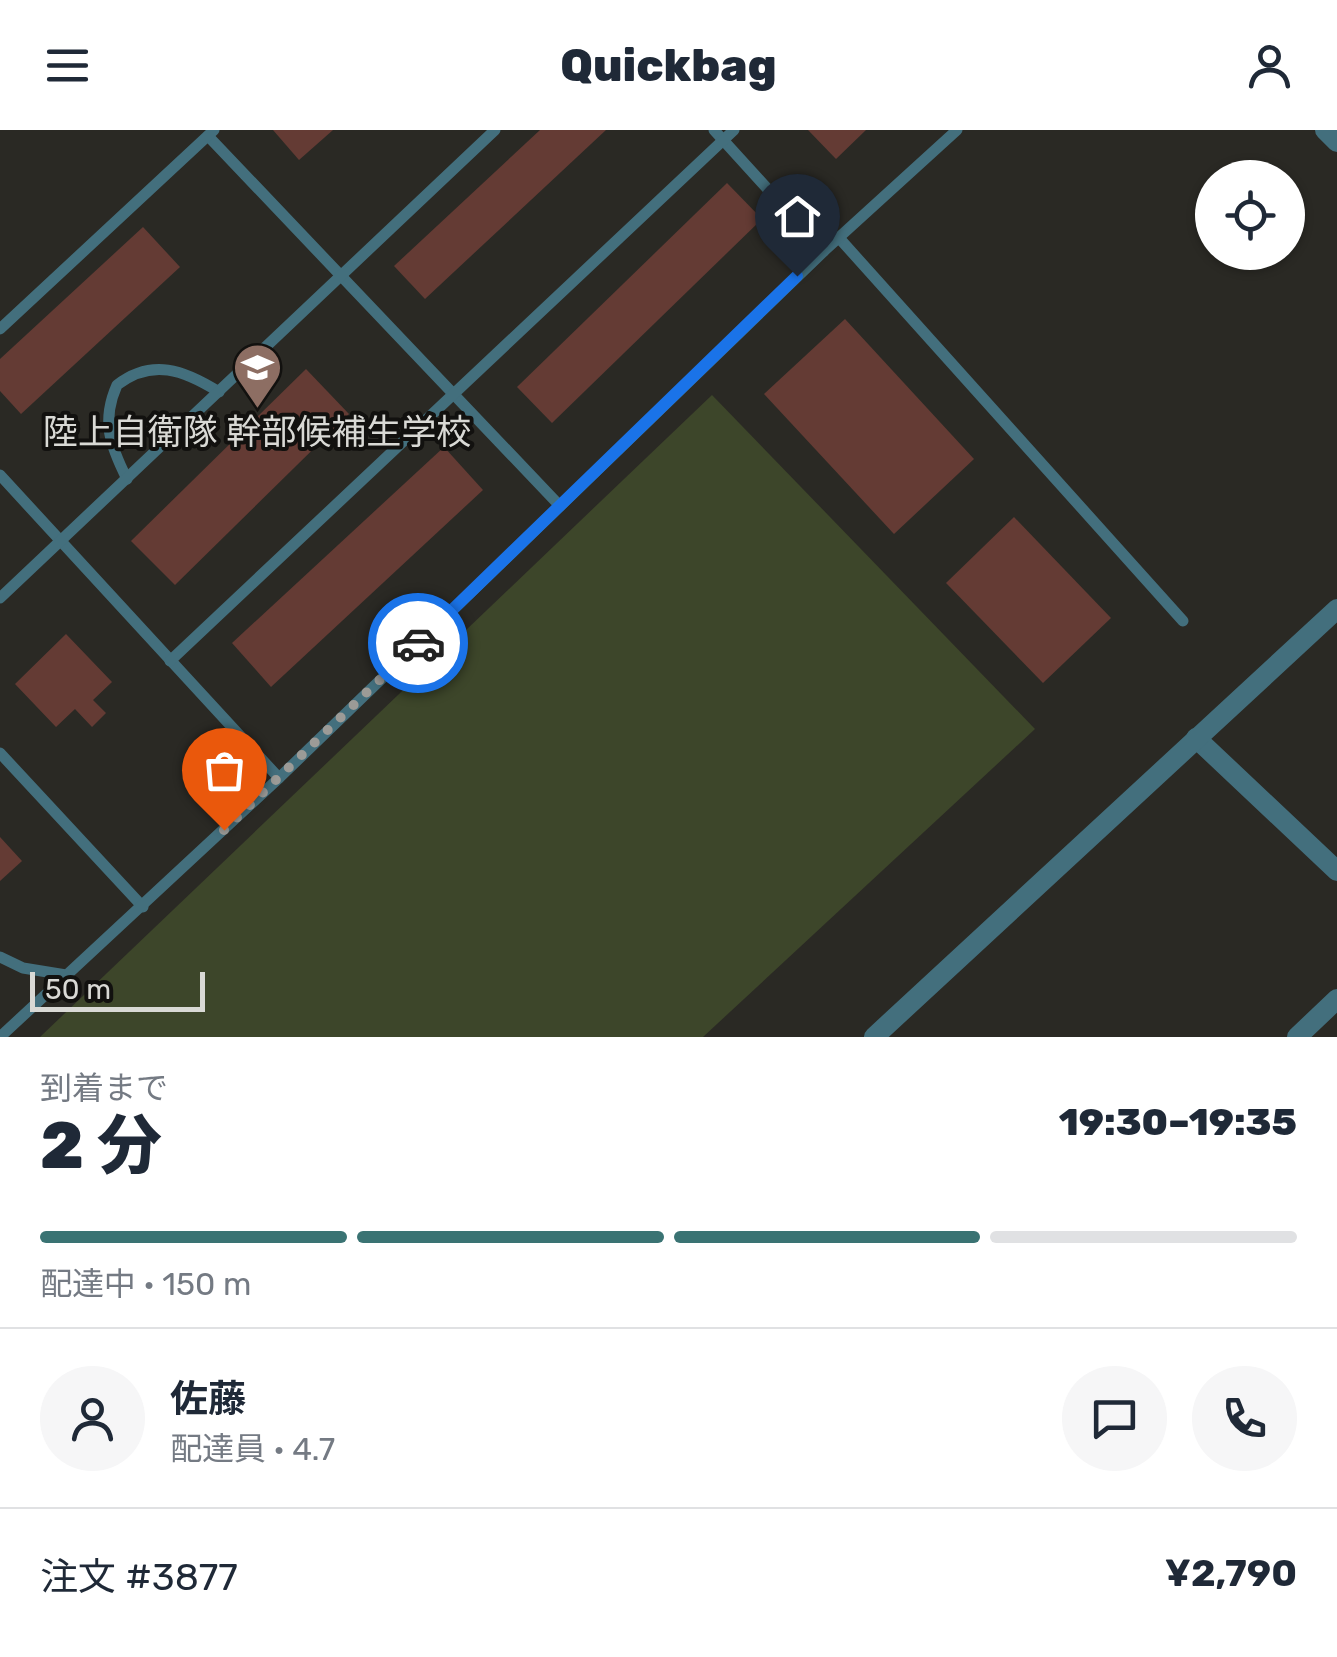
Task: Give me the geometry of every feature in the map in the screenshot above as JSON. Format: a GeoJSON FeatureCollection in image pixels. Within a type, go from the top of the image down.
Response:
{"type":"FeatureCollection","features":[{"type":"Feature","properties":{"kind":"street"},"geometry":{"type":"LineString","coordinates":[[1325,130],[1337,142]]}},
{"type":"Feature","properties":{"kind":"street"},"geometry":{"type":"LineString","coordinates":[[874,1037],[1337,609]]}},
{"type":"Feature","properties":{"kind":"street"},"geometry":{"type":"LineString","coordinates":[[1196,738],[1337,870]]}},
{"type":"Feature","properties":{"kind":"street"},"geometry":{"type":"LineString","coordinates":[[1297,1037],[1337,998]]}},
{"type":"Feature","properties":{"kind":"lane"},"geometry":{"type":"LineString","coordinates":[[0,598],[495,130]]}},
{"type":"Feature","properties":{"kind":"lane"},"geometry":{"type":"LineString","coordinates":[[170,661],[454,394],[718,135],[734,130]]}},
{"type":"Feature","properties":{"kind":"lane"},"geometry":{"type":"LineString","coordinates":[[0,1036],[143,907],[824,251],[957,130]]}},
{"type":"Feature","properties":{"kind":"lane"},"geometry":{"type":"LineString","coordinates":[[0,330],[211,133],[560,506]]}},
{"type":"Feature","properties":{"kind":"lane"},"geometry":{"type":"LineString","coordinates":[[718,135],[824,251]]}},
{"type":"Feature","properties":{"kind":"lane"},"geometry":{"type":"LineString","coordinates":[[840,239],[1182,620]]}},
{"type":"Feature","properties":{"kind":"lane"},"geometry":{"type":"LineString","coordinates":[[127,479],[110,442],[106,419],[117,385],[146,368],[164,368],[193,376],[218,392]]}},
{"type":"Feature","properties":{"kind":"lane"},"geometry":{"type":"LineString","coordinates":[[0,475],[278,778]]}},
{"type":"Feature","properties":{"kind":"lane"},"geometry":{"type":"LineString","coordinates":[[0,753],[143,907]]}},
{"type":"Feature","properties":{"kind":"lane"},"geometry":{"type":"LineString","coordinates":[[0,957],[23,968],[66,975]]}},
{"type":"Feature","properties":{"kind":"green space"},"geometry":{"type":"Polygon","coordinates":[[[712,395],[1035,729],[703,1037],[40,1037],[712,395]]]}},
{"type":"Feature","properties":{"kind":"building"},"geometry":{"type":"Polygon","coordinates":[[[273,130],[333,130],[299,160],[273,130]]]}},
{"type":"Feature","properties":{"kind":"building"},"geometry":{"type":"Polygon","coordinates":[[[540,130],[606,130],[425,299],[394,266],[540,130]]]}},
{"type":"Feature","properties":{"kind":"building"},"geometry":{"type":"Polygon","coordinates":[[[808,130],[866,130],[836,159],[808,130]]]}},
{"type":"Feature","properties":{"kind":"building"},"geometry":{"type":"Polygon","coordinates":[[[727,183],[762,219],[552,423],[517,387],[727,183]]]}},
{"type":"Feature","properties":{"kind":"building"},"geometry":{"type":"Polygon","coordinates":[[[143,227],[180,267],[21,414],[0,391],[0,359],[143,227]]]}},
{"type":"Feature","properties":{"kind":"building"},"geometry":{"type":"Polygon","coordinates":[[[845,319],[974,459],[894,534],[764,394],[845,319]]]}},
{"type":"Feature","properties":{"kind":"building"},"geometry":{"type":"Polygon","coordinates":[[[306,369],[349,414],[175,585],[131,541],[306,369]]]}},
{"type":"Feature","properties":{"kind":"building"},"geometry":{"type":"Polygon","coordinates":[[[444,447],[483,490],[271,687],[232,643],[444,447]]]}},
{"type":"Feature","properties":{"kind":"building"},"geometry":{"type":"Polygon","coordinates":[[[1014,517],[1111,618],[1043,683],[946,583],[1014,517]]]}},
{"type":"Feature","properties":{"kind":"building"},"geometry":{"type":"Polygon","coordinates":[[[66,634],[112,682],[93,700],[106,713],[92,727],[75,709],[56,727],[15,684],[66,634]]]}},
{"type":"Feature","properties":{"kind":"building"},"geometry":{"type":"Polygon","coordinates":[[[0,837],[22,861],[0,881],[0,837]]]}},
{"type":"Feature","properties":{"kind":"way so far"},"geometry":{"type":"LineString","coordinates":[[224,830],[418,643]]}},
{"type":"Feature","properties":{"kind":"place","name":"陸上自衛隊 幹部候補生学校"},"geometry":{"type":"Point","coordinates":[257,410]}},
{"type":"Feature","properties":{"kind":"route"},"geometry":{"type":"LineString","coordinates":[[418,643],[797,276]]}}]}
